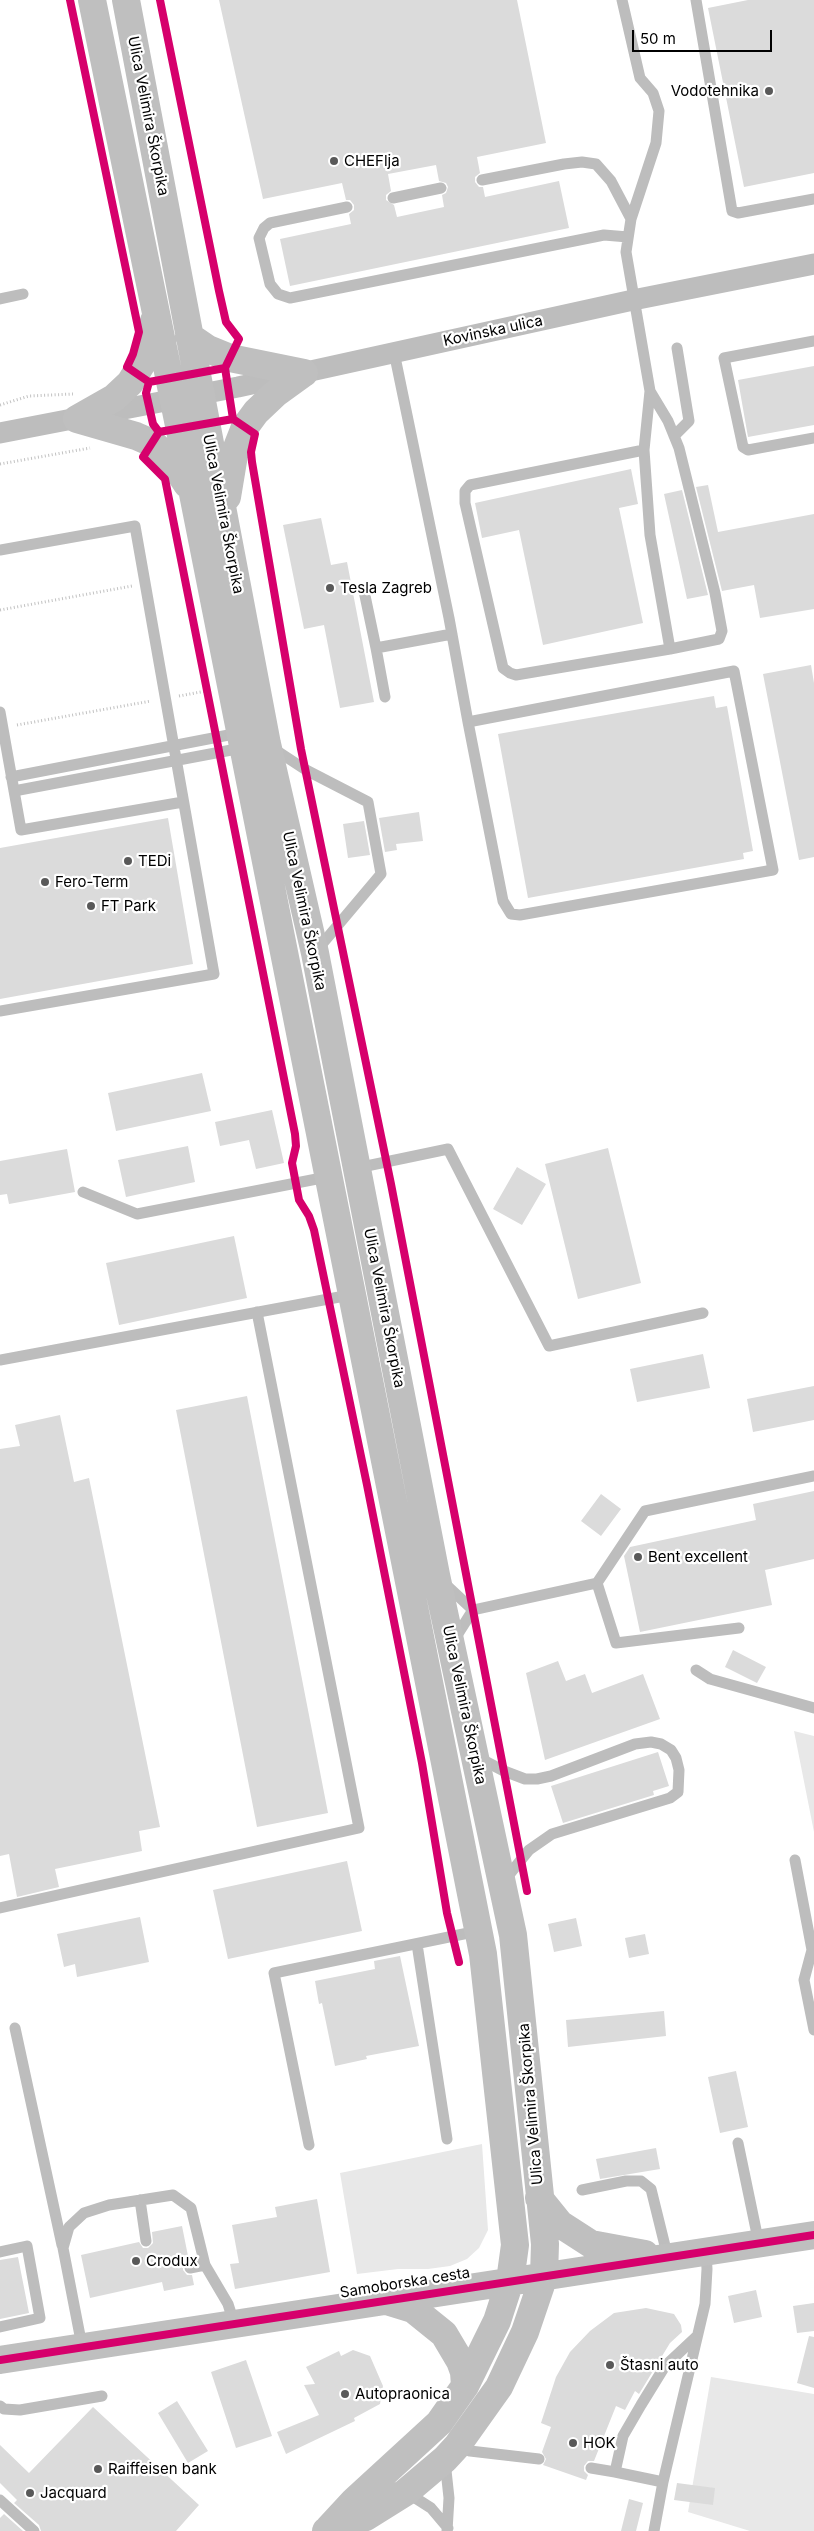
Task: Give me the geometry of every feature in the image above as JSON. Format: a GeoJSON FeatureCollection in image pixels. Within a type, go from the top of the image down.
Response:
{"type":"FeatureCollection","features":[{"type":"Feature","properties":{"kind":"main road","name":"Ulica Velimira Škorpika"},"geometry":{"type":"LineString","coordinates":[[92,0],[192,494],[249,742],[327,1177],[483,1954],[515,2245],[510,2281],[497,2321],[465,2386],[439,2423],[354,2501],[326,2531]]}},
{"type":"Feature","properties":{"kind":"main road","name":"Ulica Velimira Škorpika"},"geometry":{"type":"LineString","coordinates":[[126,0],[225,526],[249,742],[315,953],[436,1575],[513,1935],[545,2244],[544,2276],[533,2314],[499,2387],[451,2453],[406,2492],[366,2517],[326,2531]]}},
{"type":"Feature","properties":{"kind":"main road"},"geometry":{"type":"LineString","coordinates":[[78,407],[114,398],[130,383],[144,360],[156,312]]}},
{"type":"Feature","properties":{"kind":"main road"},"geometry":{"type":"LineString","coordinates":[[189,336],[208,348],[230,358],[304,373]]}},
{"type":"Feature","properties":{"kind":"main road"},"geometry":{"type":"LineString","coordinates":[[225,526],[228,482],[234,455],[245,427],[256,412],[275,394],[304,373]]}},
{"type":"Feature","properties":{"kind":"main road"},"geometry":{"type":"LineString","coordinates":[[78,407],[152,443],[172,462],[192,494]]}},
{"type":"Feature","properties":{"kind":"main road"},"geometry":{"type":"LineString","coordinates":[[540,2198],[560,2224],[591,2244],[668,2258]]}},
{"type":"Feature","properties":{"kind":"main road","name":"Samoborska cesta"},"geometry":{"type":"LineString","coordinates":[[0,2360],[234,2322],[814,2235]]}},
{"type":"Feature","properties":{"kind":"main road"},"geometry":{"type":"LineString","coordinates":[[383,2300],[413,2309],[444,2334],[460,2361],[465,2386]]}},
{"type":"Feature","properties":{"kind":"street","name":"Kovinska ulica"},"geometry":{"type":"LineString","coordinates":[[0,433],[78,407],[173,400],[633,300],[814,264]]}},
{"type":"Feature","properties":{"kind":"lane"},"geometry":{"type":"LineString","coordinates":[[622,0],[640,78],[653,94],[659,111],[656,144],[631,219],[626,252],[650,391],[644,450],[650,535],[670,649]]}},
{"type":"Feature","properties":{"kind":"lane"},"geometry":{"type":"LineString","coordinates":[[696,0],[732,211],[738,213],[814,199]]}},
{"type":"Feature","properties":{"kind":"lane"},"geometry":{"type":"LineString","coordinates":[[482,180],[564,164],[582,162],[596,164],[611,181],[631,219]]}},
{"type":"Feature","properties":{"kind":"lane"},"geometry":{"type":"LineString","coordinates":[[393,198],[440,188]]}},
{"type":"Feature","properties":{"kind":"lane"},"geometry":{"type":"LineString","coordinates":[[347,207],[270,223],[264,228],[259,238],[270,284],[278,294],[290,298],[604,235],[628,237]]}},
{"type":"Feature","properties":{"kind":"lane"},"geometry":{"type":"LineString","coordinates":[[0,299],[23,294]]}},
{"type":"Feature","properties":{"kind":"lane"},"geometry":{"type":"LineString","coordinates":[[814,341],[724,358],[743,447],[748,450],[814,438]]}},
{"type":"Feature","properties":{"kind":"lane"},"geometry":{"type":"LineString","coordinates":[[674,436],[689,421],[677,348]]}},
{"type":"Feature","properties":{"kind":"lane"},"geometry":{"type":"LineString","coordinates":[[394,352],[452,634],[468,722],[503,902],[511,914],[520,915],[773,870],[734,671],[468,722]]}},
{"type":"Feature","properties":{"kind":"lane"},"geometry":{"type":"LineString","coordinates":[[644,450],[470,486],[465,491],[465,503],[503,668],[510,673],[516,675],[719,639],[722,631],[692,498],[674,436],[668,421],[650,391]]}},
{"type":"Feature","properties":{"kind":"lane"},"geometry":{"type":"LineString","coordinates":[[0,550],[135,526],[214,974],[0,1011]]}},
{"type":"Feature","properties":{"kind":"lane"},"geometry":{"type":"LineString","coordinates":[[364,591],[384,698]]}},
{"type":"Feature","properties":{"kind":"lane"},"geometry":{"type":"LineString","coordinates":[[376,648],[452,634]]}},
{"type":"Feature","properties":{"kind":"lane"},"geometry":{"type":"LineString","coordinates":[[0,712],[21,830],[183,802]]}},
{"type":"Feature","properties":{"kind":"lane"},"geometry":{"type":"LineString","coordinates":[[14,791],[176,762],[249,742]]}},
{"type":"Feature","properties":{"kind":"lane"},"geometry":{"type":"LineString","coordinates":[[11,777],[174,746],[249,742],[368,802],[381,874],[315,953]]}},
{"type":"Feature","properties":{"kind":"lane"},"geometry":{"type":"LineString","coordinates":[[357,1168],[448,1149],[549,1346],[703,1313]]}},
{"type":"Feature","properties":{"kind":"lane"},"geometry":{"type":"LineString","coordinates":[[83,1192],[137,1214],[327,1177]]}},
{"type":"Feature","properties":{"kind":"lane"},"geometry":{"type":"LineString","coordinates":[[0,1360],[350,1295]]}},
{"type":"Feature","properties":{"kind":"lane"},"geometry":{"type":"LineString","coordinates":[[0,1908],[359,1828],[257,1312]]}},
{"type":"Feature","properties":{"kind":"lane"},"geometry":{"type":"LineString","coordinates":[[452,1644],[473,1610],[597,1583],[645,1511],[814,1476]]}},
{"type":"Feature","properties":{"kind":"lane"},"geometry":{"type":"LineString","coordinates":[[436,1575],[473,1610]]}},
{"type":"Feature","properties":{"kind":"lane"},"geometry":{"type":"LineString","coordinates":[[597,1583],[616,1643],[739,1628]]}},
{"type":"Feature","properties":{"kind":"lane"},"geometry":{"type":"LineString","coordinates":[[696,1670],[710,1679],[814,1708]]}},
{"type":"Feature","properties":{"kind":"lane"},"geometry":{"type":"LineString","coordinates":[[475,1756],[504,1771],[525,1779],[537,1779],[550,1776],[635,1744],[651,1742],[661,1744],[671,1750],[676,1758],[679,1770],[678,1792],[670,1798],[552,1834],[529,1850],[502,1884]]}},
{"type":"Feature","properties":{"kind":"lane"},"geometry":{"type":"LineString","coordinates":[[795,1860],[812,1950],[804,1980],[814,2030]]}},
{"type":"Feature","properties":{"kind":"lane"},"geometry":{"type":"LineString","coordinates":[[309,2145],[274,1973],[478,1931]]}},
{"type":"Feature","properties":{"kind":"lane"},"geometry":{"type":"LineString","coordinates":[[417,1944],[447,2139]]}},
{"type":"Feature","properties":{"kind":"lane"},"geometry":{"type":"LineString","coordinates":[[15,2028],[82,2346]]}},
{"type":"Feature","properties":{"kind":"lane"},"geometry":{"type":"LineString","coordinates":[[738,2142],[759,2244]]}},
{"type":"Feature","properties":{"kind":"lane"},"geometry":{"type":"LineString","coordinates":[[582,2190],[626,2181],[640,2181],[651,2188],[668,2258]]}},
{"type":"Feature","properties":{"kind":"lane"},"geometry":{"type":"LineString","coordinates":[[64,2254],[63,2248],[69,2227],[84,2213],[109,2205],[173,2195],[191,2208],[205,2265],[228,2304],[234,2322]]}},
{"type":"Feature","properties":{"kind":"lane"},"geometry":{"type":"LineString","coordinates":[[140,2200],[146,2241]]}},
{"type":"Feature","properties":{"kind":"lane"},"geometry":{"type":"LineString","coordinates":[[0,2252],[27,2246],[40,2318],[0,2327]]}},
{"type":"Feature","properties":{"kind":"lane"},"geometry":{"type":"LineString","coordinates":[[654,2531],[663,2482],[705,2304],[706,2252]]}},
{"type":"Feature","properties":{"kind":"lane"},"geometry":{"type":"LineString","coordinates":[[190,2268],[205,2265]]}},
{"type":"Feature","properties":{"kind":"lane"},"geometry":{"type":"LineString","coordinates":[[615,2472],[623,2436],[641,2405],[665,2366],[696,2337]]}},
{"type":"Feature","properties":{"kind":"lane"},"geometry":{"type":"LineString","coordinates":[[0,2406],[4,2409],[20,2410],[102,2396]]}},
{"type":"Feature","properties":{"kind":"lane"},"geometry":{"type":"LineString","coordinates":[[447,2530],[451,2453],[470,2451],[539,2460]]}},
{"type":"Feature","properties":{"kind":"lane"},"geometry":{"type":"LineString","coordinates":[[591,2468],[663,2482]]}},
{"type":"Feature","properties":{"kind":"lane"},"geometry":{"type":"LineString","coordinates":[[406,2492],[431,2508],[447,2530]]}},
{"type":"Feature","properties":{"kind":"lane"},"geometry":{"type":"LineString","coordinates":[[0,2500],[34,2531]]}},
{"type":"Feature","properties":{"kind":"path"},"geometry":{"type":"LineString","coordinates":[[0,405],[29,396],[78,407]]}},
{"type":"Feature","properties":{"kind":"path"},"geometry":{"type":"LineString","coordinates":[[0,464],[98,446]]}},
{"type":"Feature","properties":{"kind":"path"},"geometry":{"type":"LineString","coordinates":[[0,610],[135,585]]}},
{"type":"Feature","properties":{"kind":"path"},"geometry":{"type":"LineString","coordinates":[[3,727],[206,691]]}},
{"type":"Feature","properties":{"kind":"shaded area"},"geometry":{"type":"Polygon","coordinates":[[[794,1731],[814,1736],[814,1832],[794,1731]]]}},
{"type":"Feature","properties":{"kind":"shaded area"},"geometry":{"type":"Polygon","coordinates":[[[482,2144],[488,2230],[479,2248],[467,2259],[450,2266],[357,2274],[340,2173],[482,2144]]]}},
{"type":"Feature","properties":{"kind":"shaded area"},"geometry":{"type":"Polygon","coordinates":[[[711,2377],[814,2394],[814,2531],[750,2531],[688,2512],[711,2377]]]}},
{"type":"Feature","properties":{"kind":"building"},"geometry":{"type":"Polygon","coordinates":[[[219,0],[517,0],[546,143],[477,157],[480,173],[475,177],[475,182],[479,187],[483,187],[485,197],[559,181],[569,228],[290,286],[280,239],[351,224],[349,214],[354,210],[354,205],[350,200],[346,200],[342,183],[263,199],[219,0]],[[436,165],[388,174],[391,191],[386,195],[386,200],[394,205],[397,217],[444,207],[442,195],[446,193],[448,187],[446,183],[439,181],[436,165]]]}},
{"type":"Feature","properties":{"kind":"building","name":"Vodotehnika"},"geometry":{"type":"Polygon","coordinates":[[[748,0],[814,0],[814,173],[744,187],[708,8],[748,0]]]}},
{"type":"Feature","properties":{"kind":"building"},"geometry":{"type":"Polygon","coordinates":[[[814,366],[814,425],[748,437],[738,380],[814,366]]]}},
{"type":"Feature","properties":{"kind":"building"},"geometry":{"type":"Polygon","coordinates":[[[631,469],[638,504],[619,508],[643,623],[543,645],[519,530],[482,538],[475,503],[631,469]]]}},
{"type":"Feature","properties":{"kind":"building"},"geometry":{"type":"Polygon","coordinates":[[[708,485],[718,532],[814,514],[814,609],[760,618],[754,585],[722,591],[696,487],[708,485]]]}},
{"type":"Feature","properties":{"kind":"building"},"geometry":{"type":"Polygon","coordinates":[[[682,490],[708,595],[687,599],[664,494],[682,490]]]}},
{"type":"Feature","properties":{"kind":"building"},"geometry":{"type":"Polygon","coordinates":[[[321,518],[331,565],[347,562],[374,702],[340,708],[324,625],[304,629],[283,525],[321,518]]]}},
{"type":"Feature","properties":{"kind":"building"},"geometry":{"type":"Polygon","coordinates":[[[811,665],[814,683],[814,857],[799,860],[763,674],[811,665]]]}},
{"type":"Feature","properties":{"kind":"building"},"geometry":{"type":"Polygon","coordinates":[[[714,696],[716,708],[727,706],[753,851],[743,853],[744,859],[528,898],[498,734],[714,696]]]}},
{"type":"Feature","properties":{"kind":"building"},"geometry":{"type":"Polygon","coordinates":[[[419,812],[423,841],[396,844],[397,850],[385,852],[379,818],[419,812]]]}},
{"type":"Feature","properties":{"kind":"building","name":"FT Park"},"geometry":{"type":"Polygon","coordinates":[[[168,818],[193,964],[0,999],[0,848],[168,818]]]}},
{"type":"Feature","properties":{"kind":"building"},"geometry":{"type":"Polygon","coordinates":[[[364,821],[370,855],[348,858],[343,824],[364,821]]]}},
{"type":"Feature","properties":{"kind":"building"},"geometry":{"type":"Polygon","coordinates":[[[202,1073],[211,1111],[116,1131],[108,1093],[202,1073]]]}},
{"type":"Feature","properties":{"kind":"building"},"geometry":{"type":"Polygon","coordinates":[[[272,1110],[284,1163],[256,1169],[249,1140],[220,1146],[215,1122],[272,1110]]]}},
{"type":"Feature","properties":{"kind":"building"},"geometry":{"type":"Polygon","coordinates":[[[188,1146],[195,1182],[126,1197],[118,1160],[188,1146]]]}},
{"type":"Feature","properties":{"kind":"building"},"geometry":{"type":"Polygon","coordinates":[[[608,1148],[641,1283],[578,1299],[545,1164],[608,1148]]]}},
{"type":"Feature","properties":{"kind":"building"},"geometry":{"type":"Polygon","coordinates":[[[67,1149],[75,1192],[9,1204],[7,1194],[0,1195],[0,1161],[67,1149]]]}},
{"type":"Feature","properties":{"kind":"building"},"geometry":{"type":"Polygon","coordinates":[[[517,1167],[546,1184],[522,1225],[493,1209],[517,1167]]]}},
{"type":"Feature","properties":{"kind":"building"},"geometry":{"type":"Polygon","coordinates":[[[234,1236],[247,1298],[119,1325],[106,1263],[234,1236]]]}},
{"type":"Feature","properties":{"kind":"building"},"geometry":{"type":"Polygon","coordinates":[[[703,1354],[710,1388],[637,1402],[630,1369],[703,1354]]]}},
{"type":"Feature","properties":{"kind":"building"},"geometry":{"type":"Polygon","coordinates":[[[814,1386],[814,1420],[753,1432],[747,1399],[814,1386]]]}},
{"type":"Feature","properties":{"kind":"building"},"geometry":{"type":"Polygon","coordinates":[[[247,1396],[328,1813],[257,1827],[176,1410],[247,1396]]]}},
{"type":"Feature","properties":{"kind":"building"},"geometry":{"type":"Polygon","coordinates":[[[60,1415],[74,1482],[89,1478],[160,1827],[139,1831],[142,1851],[55,1869],[59,1887],[17,1897],[9,1854],[0,1856],[0,1449],[20,1446],[15,1425],[60,1415]]]}},
{"type":"Feature","properties":{"kind":"building"},"geometry":{"type":"Polygon","coordinates":[[[814,1491],[814,1559],[765,1570],[772,1605],[640,1632],[624,1556],[630,1547],[756,1520],[753,1504],[814,1491]]]}},
{"type":"Feature","properties":{"kind":"building"},"geometry":{"type":"Polygon","coordinates":[[[601,1494],[621,1509],[601,1536],[581,1521],[601,1494]]]}},
{"type":"Feature","properties":{"kind":"building"},"geometry":{"type":"Polygon","coordinates":[[[733,1650],[766,1667],[757,1683],[725,1667],[733,1650]]]}},
{"type":"Feature","properties":{"kind":"building"},"geometry":{"type":"Polygon","coordinates":[[[558,1661],[566,1681],[585,1674],[592,1693],[643,1674],[660,1719],[545,1760],[526,1673],[558,1661]]]}},
{"type":"Feature","properties":{"kind":"building"},"geometry":{"type":"Polygon","coordinates":[[[658,1752],[669,1786],[653,1791],[654,1795],[563,1823],[551,1786],[658,1752]]]}},
{"type":"Feature","properties":{"kind":"building"},"geometry":{"type":"Polygon","coordinates":[[[347,1861],[362,1931],[228,1959],[213,1890],[347,1861]]]}},
{"type":"Feature","properties":{"kind":"building"},"geometry":{"type":"Polygon","coordinates":[[[140,1917],[149,1962],[77,1977],[75,1964],[64,1967],[57,1934],[140,1917]]]}},
{"type":"Feature","properties":{"kind":"building"},"geometry":{"type":"Polygon","coordinates":[[[576,1918],[582,1946],[554,1952],[548,1924],[576,1918]]]}},
{"type":"Feature","properties":{"kind":"building"},"geometry":{"type":"Polygon","coordinates":[[[645,1934],[649,1954],[629,1958],[625,1938],[645,1934]]]}},
{"type":"Feature","properties":{"kind":"building"},"geometry":{"type":"Polygon","coordinates":[[[400,1956],[419,2046],[366,2056],[367,2059],[335,2066],[322,2003],[319,2004],[315,1981],[375,1969],[374,1961],[400,1956]]]}},
{"type":"Feature","properties":{"kind":"building"},"geometry":{"type":"Polygon","coordinates":[[[664,2011],[666,2036],[568,2047],[566,2020],[664,2011]]]}},
{"type":"Feature","properties":{"kind":"building"},"geometry":{"type":"Polygon","coordinates":[[[736,2071],[748,2127],[720,2133],[708,2077],[736,2071]]]}},
{"type":"Feature","properties":{"kind":"building"},"geometry":{"type":"Polygon","coordinates":[[[656,2148],[660,2169],[600,2179],[596,2159],[656,2148]]]}},
{"type":"Feature","properties":{"kind":"building"},"geometry":{"type":"Polygon","coordinates":[[[317,2199],[330,2272],[235,2289],[230,2264],[239,2263],[232,2225],[277,2217],[275,2207],[317,2199]]]}},
{"type":"Feature","properties":{"kind":"building","name":"Crodux"},"geometry":{"type":"Polygon","coordinates":[[[182,2226],[189,2261],[183,2265],[183,2270],[187,2275],[192,2275],[194,2285],[164,2291],[162,2282],[90,2298],[81,2255],[139,2242],[143,2248],[148,2248],[153,2243],[152,2232],[182,2226]]]}},
{"type":"Feature","properties":{"kind":"building"},"geometry":{"type":"Polygon","coordinates":[[[18,2257],[29,2313],[0,2319],[0,2260],[18,2257]]]}},
{"type":"Feature","properties":{"kind":"building"},"geometry":{"type":"Polygon","coordinates":[[[756,2290],[762,2317],[734,2323],[728,2296],[756,2290]]]}},
{"type":"Feature","properties":{"kind":"building"},"geometry":{"type":"Polygon","coordinates":[[[814,2303],[814,2331],[797,2333],[793,2306],[814,2303]]]}},
{"type":"Feature","properties":{"kind":"building","name":"Štasni auto"},"geometry":{"type":"Polygon","coordinates":[[[646,2308],[674,2314],[681,2325],[682,2332],[670,2343],[639,2394],[635,2391],[625,2410],[616,2406],[594,2461],[588,2461],[584,2466],[584,2471],[588,2475],[586,2480],[543,2465],[546,2459],[542,2452],[551,2427],[541,2423],[556,2377],[570,2352],[590,2331],[614,2313],[646,2308]]]}},
{"type":"Feature","properties":{"kind":"building"},"geometry":{"type":"Polygon","coordinates":[[[809,2336],[814,2337],[814,2388],[797,2383],[809,2336]]]}},
{"type":"Feature","properties":{"kind":"building","name":"Autopraonica"},"geometry":{"type":"Polygon","coordinates":[[[353,2350],[370,2356],[383,2386],[380,2404],[354,2418],[355,2421],[286,2454],[277,2432],[319,2415],[304,2385],[315,2384],[306,2367],[339,2351],[341,2356],[353,2350]]]}},
{"type":"Feature","properties":{"kind":"building"},"geometry":{"type":"Polygon","coordinates":[[[246,2360],[272,2436],[236,2448],[211,2372],[246,2360]]]}},
{"type":"Feature","properties":{"kind":"building"},"geometry":{"type":"Polygon","coordinates":[[[177,2401],[208,2451],[188,2463],[158,2413],[177,2401]]]}},
{"type":"Feature","properties":{"kind":"building","name":"Raiffeisen bank"},"geometry":{"type":"Polygon","coordinates":[[[93,2407],[199,2505],[176,2531],[41,2531],[39,2525],[14,2503],[17,2500],[0,2483],[0,2445],[29,2473],[93,2407]]]}},
{"type":"Feature","properties":{"kind":"building"},"geometry":{"type":"Polygon","coordinates":[[[677,2483],[715,2488],[713,2505],[674,2500],[677,2483]]]}},
{"type":"Feature","properties":{"kind":"building"},"geometry":{"type":"Polygon","coordinates":[[[629,2499],[643,2503],[636,2531],[621,2531],[629,2499]]]}},
{"type":"Feature","properties":{"kind":"building"},"geometry":{"type":"Polygon","coordinates":[[[4,2514],[23,2531],[0,2531],[0,2518],[4,2514]]]}},
{"type":"Feature","properties":{"kind":"cycle path"},"geometry":{"type":"LineString","coordinates":[[70,0],[139,332],[127,367],[149,382],[146,393],[153,424],[159,432],[143,457],[165,479],[295,1134],[296,1146],[292,1163],[299,1200],[309,1216],[314,1230],[367,1485],[422,1763],[447,1913],[459,1962]]}},
{"type":"Feature","properties":{"kind":"cycle path"},"geometry":{"type":"LineString","coordinates":[[160,0],[226,322],[239,339],[225,368],[233,419]]}},
{"type":"Feature","properties":{"kind":"cycle path"},"geometry":{"type":"LineString","coordinates":[[149,382],[225,368]]}},
{"type":"Feature","properties":{"kind":"cycle path"},"geometry":{"type":"LineString","coordinates":[[159,432],[233,419],[255,434],[251,452],[252,462],[301,749],[391,1184],[527,1891]]}},
{"type":"Feature","properties":{"kind":"cycle path"},"geometry":{"type":"LineString","coordinates":[[0,2360],[814,2235]]}},
{"type":"Feature","properties":{"kind":"place","name":"Vodotehnika"},"geometry":{"type":"Point","coordinates":[769,91]}},
{"type":"Feature","properties":{"kind":"place","name":"CHEFlja"},"geometry":{"type":"Point","coordinates":[334,161]}},
{"type":"Feature","properties":{"kind":"place","name":"Tesla Zagreb"},"geometry":{"type":"Point","coordinates":[330,588]}},
{"type":"Feature","properties":{"kind":"place","name":"TEDi"},"geometry":{"type":"Point","coordinates":[128,861]}},
{"type":"Feature","properties":{"kind":"place","name":"Fero-Term"},"geometry":{"type":"Point","coordinates":[45,882]}},
{"type":"Feature","properties":{"kind":"place","name":"FT Park"},"geometry":{"type":"Point","coordinates":[91,906]}},
{"type":"Feature","properties":{"kind":"place","name":"Bent excellent"},"geometry":{"type":"Point","coordinates":[638,1557]}},
{"type":"Feature","properties":{"kind":"place","name":"Crodux"},"geometry":{"type":"Point","coordinates":[136,2261]}},
{"type":"Feature","properties":{"kind":"place","name":"Štasni auto"},"geometry":{"type":"Point","coordinates":[610,2365]}},
{"type":"Feature","properties":{"kind":"place","name":"Autopraonica"},"geometry":{"type":"Point","coordinates":[345,2394]}},
{"type":"Feature","properties":{"kind":"place","name":"HOK"},"geometry":{"type":"Point","coordinates":[573,2443]}},
{"type":"Feature","properties":{"kind":"place","name":"Raiffeisen bank"},"geometry":{"type":"Point","coordinates":[98,2469]}},
{"type":"Feature","properties":{"kind":"place","name":"Jacquard"},"geometry":{"type":"Point","coordinates":[30,2493]}}]}
